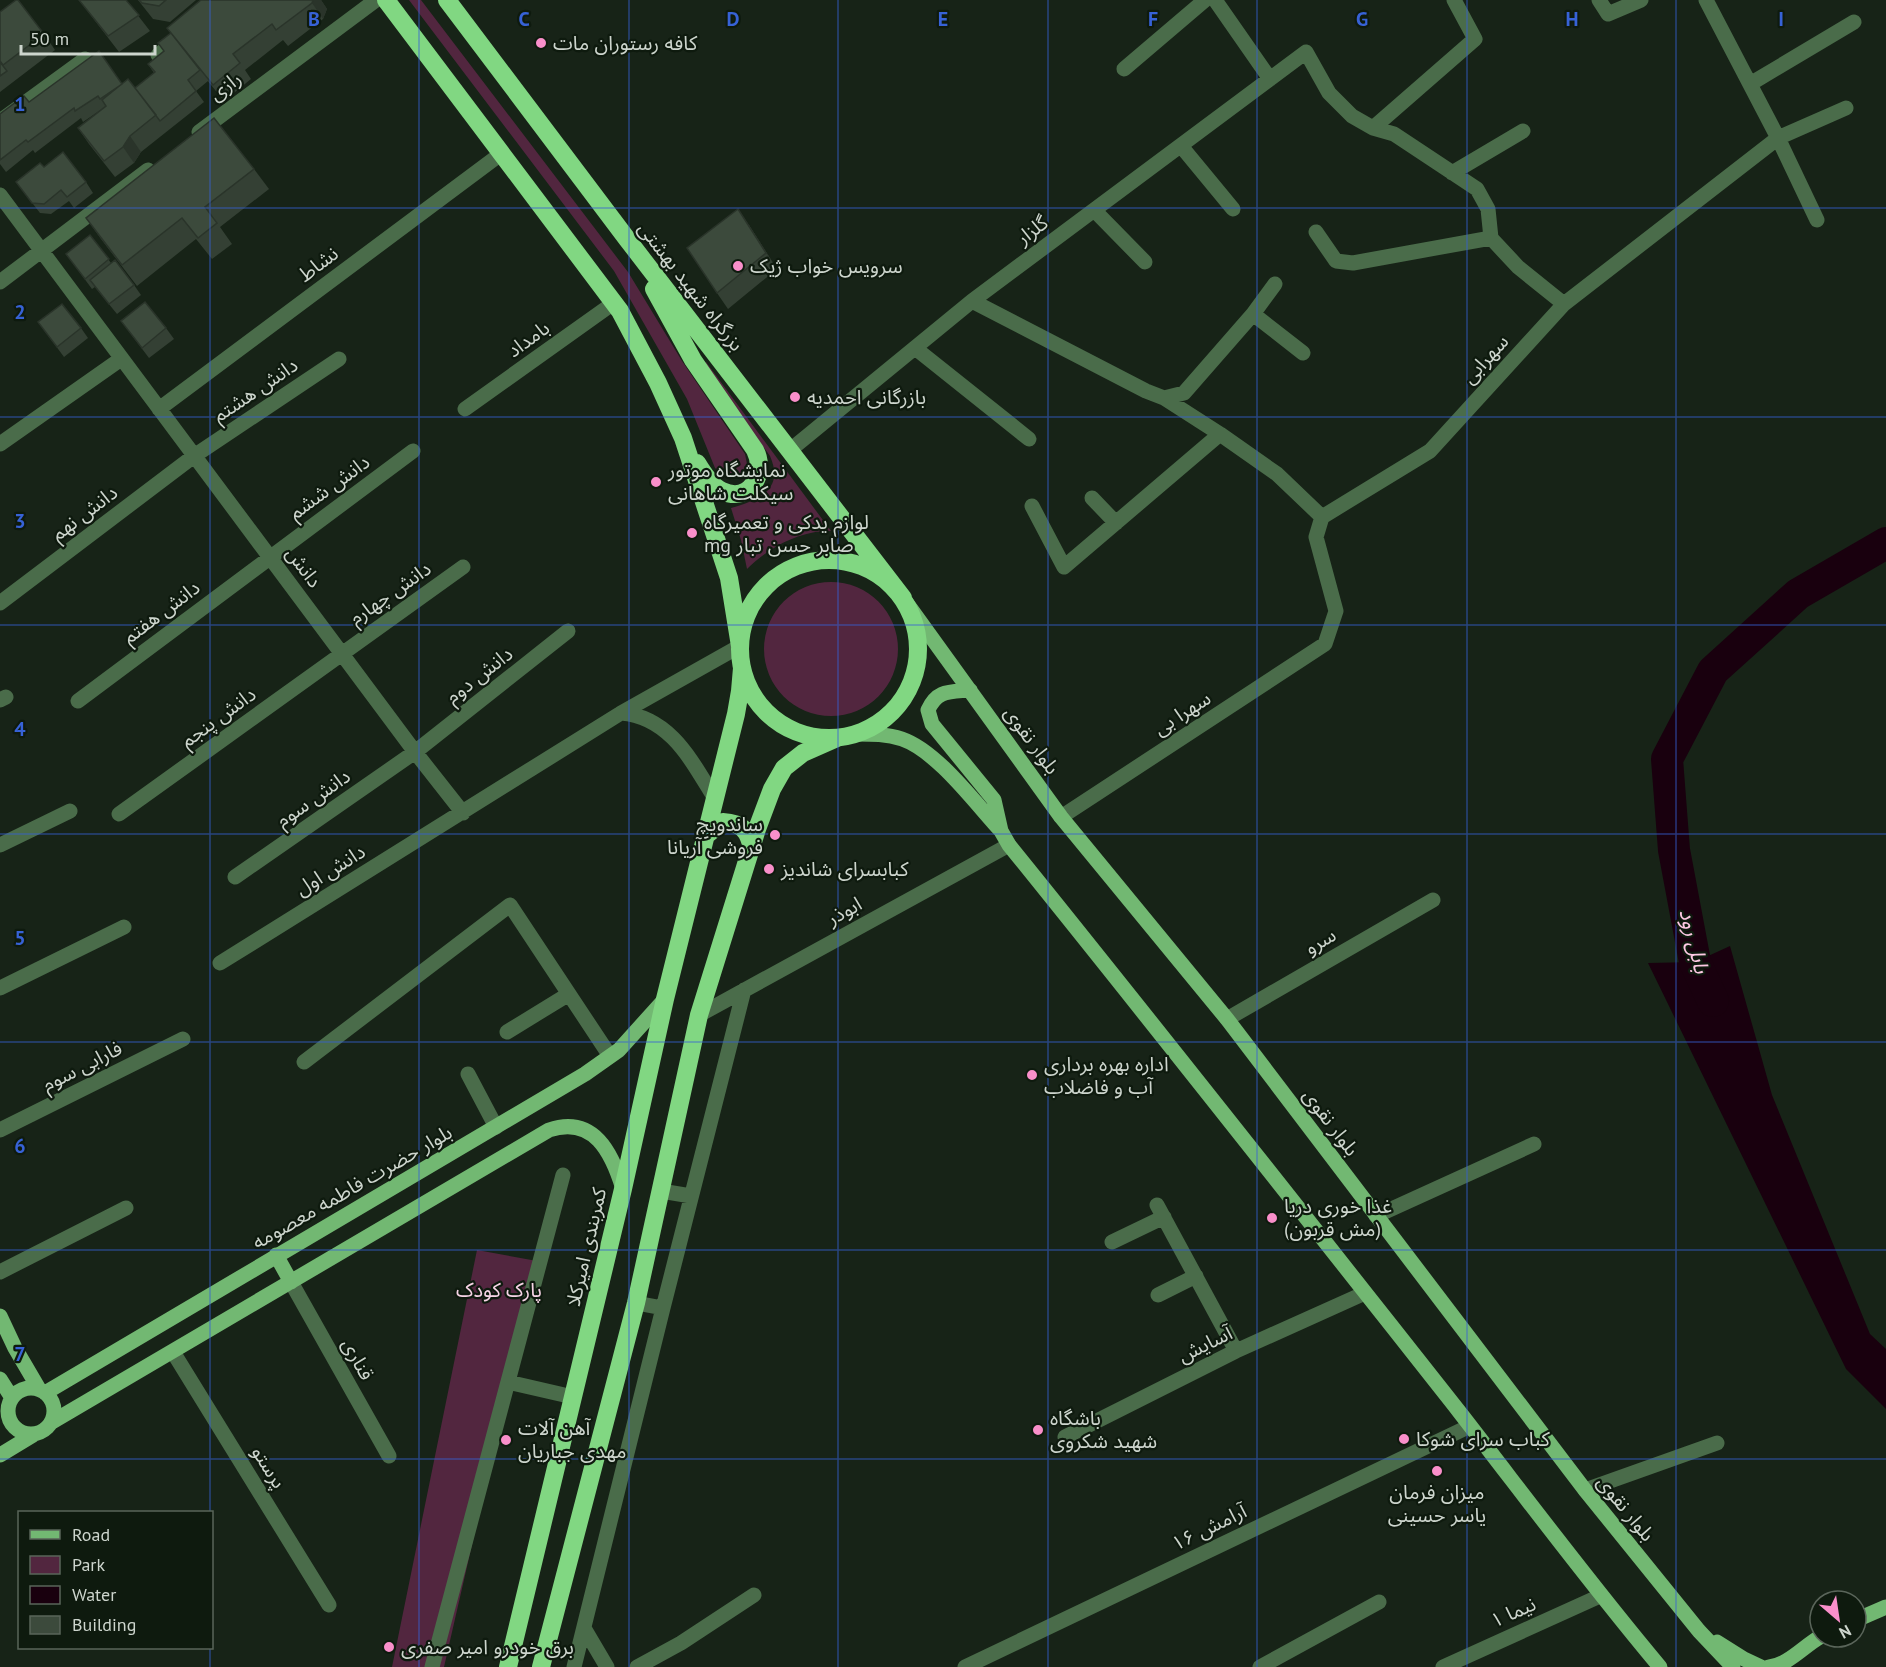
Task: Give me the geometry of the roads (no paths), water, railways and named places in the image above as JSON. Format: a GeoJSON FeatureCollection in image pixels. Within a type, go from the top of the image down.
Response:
{"type":"FeatureCollection","features":[{"type":"Feature","properties":{"kind":"highway"},"geometry":{"type":"LineString","coordinates":[[386,0],[615,302],[653,372],[683,438],[701,469],[722,491],[740,493],[755,483],[759,475],[759,458],[689,354],[627,239]]}},
{"type":"Feature","properties":{"kind":"highway","name":"بزرگراه شهید بهشتی"},"geometry":{"type":"LineString","coordinates":[[447,0],[903,598]]}},
{"type":"Feature","properties":{"kind":"highway"},"geometry":{"type":"LineString","coordinates":[[683,438],[729,578],[742,668],[749,689],[761,708],[777,722],[795,732],[815,737],[837,738]]}},
{"type":"Feature","properties":{"kind":"highway"},"geometry":{"type":"LineString","coordinates":[[541,1667],[636,1303],[699,1015],[757,829],[772,789],[784,768],[803,753],[837,738],[876,726],[892,713],[905,696],[914,678],[918,657],[918,636],[913,616],[903,598],[888,581],[869,569],[848,562],[826,560],[804,564],[784,573],[766,586],[753,604],[744,624],[740,646]]}},
{"type":"Feature","properties":{"kind":"highway","name":"کمربندی امیرکلا"},"geometry":{"type":"LineString","coordinates":[[508,1667],[623,1189],[665,999],[736,714],[742,668]]}},
{"type":"Feature","properties":{"kind":"highway"},"geometry":{"type":"LineString","coordinates":[[704,837],[723,822],[735,823],[749,835],[752,848]]}},
{"type":"Feature","properties":{"kind":"main road","name":"بلوار نقوی"},"geometry":{"type":"LineString","coordinates":[[903,598],[1061,817],[1227,1019],[1585,1490],[1698,1630],[1732,1667]]}},
{"type":"Feature","properties":{"kind":"main road"},"geometry":{"type":"LineString","coordinates":[[970,690],[943,693],[933,699],[928,710],[932,724],[994,800],[1001,831]]}},
{"type":"Feature","properties":{"kind":"main road"},"geometry":{"type":"LineString","coordinates":[[856,734],[880,734],[897,738],[931,754],[1001,831],[1009,845],[1470,1426],[1600,1596],[1660,1667]]}},
{"type":"Feature","properties":{"kind":"main road","name":"بلوار حضرت فاطمه معصومه"},"geometry":{"type":"LineString","coordinates":[[42,1391],[585,1074],[629,1040],[665,999]]}},
{"type":"Feature","properties":{"kind":"main road"},"geometry":{"type":"LineString","coordinates":[[0,1455],[48,1428],[52,1422],[549,1130],[573,1127],[598,1138],[610,1156],[623,1189]]}},
{"type":"Feature","properties":{"kind":"main road"},"geometry":{"type":"LineString","coordinates":[[276,1256],[291,1282]]}},
{"type":"Feature","properties":{"kind":"main road"},"geometry":{"type":"LineString","coordinates":[[1,1323],[42,1391],[54,1406],[52,1422]]}},
{"type":"Feature","properties":{"kind":"main road"},"geometry":{"type":"LineString","coordinates":[[0,1379],[12,1425],[17,1430],[33,1435]]}},
{"type":"Feature","properties":{"kind":"main road"},"geometry":{"type":"LineString","coordinates":[[7,1409],[21,1391],[27,1389],[42,1391]]}},
{"type":"Feature","properties":{"kind":"main road"},"geometry":{"type":"LineString","coordinates":[[1868,1615],[1886,1607]]}},
{"type":"Feature","properties":{"kind":"main road"},"geometry":{"type":"LineString","coordinates":[[1698,1630],[1761,1667]]}},
{"type":"Feature","properties":{"kind":"main road"},"geometry":{"type":"LineString","coordinates":[[1769,1667],[1790,1658],[1808,1645]]}},
{"type":"Feature","properties":{"kind":"street","name":"رازی"},"geometry":{"type":"LineString","coordinates":[[185,143],[376,0]]}},
{"type":"Feature","properties":{"kind":"street"},"geometry":{"type":"LineString","coordinates":[[1124,69],[1205,0]]}},
{"type":"Feature","properties":{"kind":"street"},"geometry":{"type":"LineString","coordinates":[[1215,0],[1270,79]]}},
{"type":"Feature","properties":{"kind":"street"},"geometry":{"type":"LineString","coordinates":[[1373,128],[1475,39],[1454,0]]}},
{"type":"Feature","properties":{"kind":"street"},"geometry":{"type":"LineString","coordinates":[[1599,0],[1608,14],[1641,0]]}},
{"type":"Feature","properties":{"kind":"street"},"geometry":{"type":"LineString","coordinates":[[1706,0],[1778,138],[1816,220]]}},
{"type":"Feature","properties":{"kind":"street"},"geometry":{"type":"LineString","coordinates":[[1750,84],[1854,22]]}},
{"type":"Feature","properties":{"kind":"street"},"geometry":{"type":"LineString","coordinates":[[158,55],[194,27]]}},
{"type":"Feature","properties":{"kind":"street","name":"گلزار"},"geometry":{"type":"LineString","coordinates":[[789,451],[972,301],[1306,52],[1329,93],[1352,116],[1373,128]]}},
{"type":"Feature","properties":{"kind":"street"},"geometry":{"type":"LineString","coordinates":[[0,121],[85,59]]}},
{"type":"Feature","properties":{"kind":"street","name":"سهرابی"},"geometry":{"type":"LineString","coordinates":[[1322,517],[1430,450],[1564,304],[1778,138],[1846,108]]}},
{"type":"Feature","properties":{"kind":"street"},"geometry":{"type":"LineString","coordinates":[[1373,128],[1394,134],[1477,189],[1488,209],[1491,238],[1518,267],[1564,304]]}},
{"type":"Feature","properties":{"kind":"street"},"geometry":{"type":"LineString","coordinates":[[1452,173],[1523,131]]}},
{"type":"Feature","properties":{"kind":"street"},"geometry":{"type":"LineString","coordinates":[[1181,146],[1233,209]]}},
{"type":"Feature","properties":{"kind":"street","name":"نشاط"},"geometry":{"type":"LineString","coordinates":[[159,409],[502,153]]}},
{"type":"Feature","properties":{"kind":"street"},"geometry":{"type":"LineString","coordinates":[[0,282],[156,164]]}},
{"type":"Feature","properties":{"kind":"street","name":"دانش"},"geometry":{"type":"LineString","coordinates":[[0,195],[415,752],[463,813]]}},
{"type":"Feature","properties":{"kind":"street"},"geometry":{"type":"LineString","coordinates":[[1094,210],[1145,262]]}},
{"type":"Feature","properties":{"kind":"street"},"geometry":{"type":"LineString","coordinates":[[1316,232],[1336,261],[1353,263],[1491,238]]}},
{"type":"Feature","properties":{"kind":"street"},"geometry":{"type":"LineString","coordinates":[[1164,398],[1184,393],[1253,314],[1275,284]]}},
{"type":"Feature","properties":{"kind":"street"},"geometry":{"type":"LineString","coordinates":[[972,301],[1146,391],[1164,398],[1277,474],[1322,517]]}},
{"type":"Feature","properties":{"kind":"street","name":"بامداد"},"geometry":{"type":"LineString","coordinates":[[465,409],[615,302]]}},
{"type":"Feature","properties":{"kind":"street"},"geometry":{"type":"LineString","coordinates":[[1253,314],[1303,353]]}},
{"type":"Feature","properties":{"kind":"street"},"geometry":{"type":"LineString","coordinates":[[915,348],[1029,439]]}},
{"type":"Feature","properties":{"kind":"street"},"geometry":{"type":"LineString","coordinates":[[0,444],[121,359]]}},
{"type":"Feature","properties":{"kind":"street","name":"دانش هشتم"},"geometry":{"type":"LineString","coordinates":[[194,456],[339,359]]}},
{"type":"Feature","properties":{"kind":"street"},"geometry":{"type":"LineString","coordinates":[[1032,506],[1065,567],[1220,434]]}},
{"type":"Feature","properties":{"kind":"street","name":"دانش ششم"},"geometry":{"type":"LineString","coordinates":[[270,557],[413,451]]}},
{"type":"Feature","properties":{"kind":"street","name":"دانش نهم"},"geometry":{"type":"LineString","coordinates":[[0,603],[194,456]]}},
{"type":"Feature","properties":{"kind":"street"},"geometry":{"type":"LineString","coordinates":[[1092,498],[1116,523]]}},
{"type":"Feature","properties":{"kind":"street","name":"سهرا بی"},"geometry":{"type":"LineString","coordinates":[[1061,817],[1325,644],[1336,611],[1316,537],[1322,517]]}},
{"type":"Feature","properties":{"kind":"street","name":"دانش هفتم"},"geometry":{"type":"LineString","coordinates":[[78,701],[270,557]]}},
{"type":"Feature","properties":{"kind":"street","name":"دانش چهارم"},"geometry":{"type":"LineString","coordinates":[[341,653],[463,567]]}},
{"type":"Feature","properties":{"kind":"street","name":"دانش دوم"},"geometry":{"type":"LineString","coordinates":[[415,752],[568,631]]}},
{"type":"Feature","properties":{"kind":"street"},"geometry":{"type":"LineString","coordinates":[[463,813],[621,713],[740,646]]}},
{"type":"Feature","properties":{"kind":"street","name":"دانش پنجم"},"geometry":{"type":"LineString","coordinates":[[119,814],[341,653]]}},
{"type":"Feature","properties":{"kind":"street"},"geometry":{"type":"LineString","coordinates":[[621,713],[641,716],[665,731],[691,760],[714,797]]}},
{"type":"Feature","properties":{"kind":"street","name":"دانش سوم"},"geometry":{"type":"LineString","coordinates":[[235,877],[415,752]]}},
{"type":"Feature","properties":{"kind":"street"},"geometry":{"type":"LineString","coordinates":[[0,845],[70,811]]}},
{"type":"Feature","properties":{"kind":"street","name":"دانش اول"},"geometry":{"type":"LineString","coordinates":[[220,963],[463,813]]}},
{"type":"Feature","properties":{"kind":"street","name":"ابوذر"},"geometry":{"type":"LineString","coordinates":[[699,1015],[1009,845]]}},
{"type":"Feature","properties":{"kind":"street","name":"سرو"},"geometry":{"type":"LineString","coordinates":[[1227,1019],[1433,900]]}},
{"type":"Feature","properties":{"kind":"street"},"geometry":{"type":"LineString","coordinates":[[304,1062],[510,905],[610,1056]]}},
{"type":"Feature","properties":{"kind":"street"},"geometry":{"type":"LineString","coordinates":[[0,988],[124,927]]}},
{"type":"Feature","properties":{"kind":"street"},"geometry":{"type":"LineString","coordinates":[[574,1667],[744,990]]}},
{"type":"Feature","properties":{"kind":"street"},"geometry":{"type":"LineString","coordinates":[[507,1032],[569,994]]}},
{"type":"Feature","properties":{"kind":"street","name":"فارابی سوم"},"geometry":{"type":"LineString","coordinates":[[0,1130],[183,1039]]}},
{"type":"Feature","properties":{"kind":"street"},"geometry":{"type":"LineString","coordinates":[[468,1074],[496,1126]]}},
{"type":"Feature","properties":{"kind":"street"},"geometry":{"type":"LineString","coordinates":[[1376,1216],[1534,1144]]}},
{"type":"Feature","properties":{"kind":"street"},"geometry":{"type":"LineString","coordinates":[[432,1667],[563,1175]]}},
{"type":"Feature","properties":{"kind":"street"},"geometry":{"type":"LineString","coordinates":[[661,1191],[691,1196]]}},
{"type":"Feature","properties":{"kind":"street"},"geometry":{"type":"LineString","coordinates":[[0,1272],[126,1208]]}},
{"type":"Feature","properties":{"kind":"street"},"geometry":{"type":"LineString","coordinates":[[1112,1242],[1161,1211],[1236,1351]]}},
{"type":"Feature","properties":{"kind":"street"},"geometry":{"type":"LineString","coordinates":[[1158,1295],[1196,1276]]}},
{"type":"Feature","properties":{"kind":"street","name":"قناری"},"geometry":{"type":"LineString","coordinates":[[291,1282],[389,1456]]}},
{"type":"Feature","properties":{"kind":"street","name":"آسایش"},"geometry":{"type":"LineString","coordinates":[[1065,1437],[1236,1351],[1365,1293]]}},
{"type":"Feature","properties":{"kind":"street"},"geometry":{"type":"LineString","coordinates":[[636,1303],[663,1308]]}},
{"type":"Feature","properties":{"kind":"street","name":"پرستو"},"geometry":{"type":"LineString","coordinates":[[173,1352],[329,1605]]}},
{"type":"Feature","properties":{"kind":"street"},"geometry":{"type":"LineString","coordinates":[[508,1382],[573,1396]]}},
{"type":"Feature","properties":{"kind":"street","name":"آرامش ۱۶"},"geometry":{"type":"LineString","coordinates":[[965,1667],[1470,1426]]}},
{"type":"Feature","properties":{"kind":"street"},"geometry":{"type":"LineString","coordinates":[[1585,1490],[1717,1443]]}},
{"type":"Feature","properties":{"kind":"street"},"geometry":{"type":"LineString","coordinates":[[637,1667],[681,1643],[754,1595]]}},
{"type":"Feature","properties":{"kind":"street","name":"نیما ۱"},"geometry":{"type":"LineString","coordinates":[[1443,1667],[1600,1596]]}},
{"type":"Feature","properties":{"kind":"street"},"geometry":{"type":"LineString","coordinates":[[1260,1667],[1379,1602]]}},
{"type":"Feature","properties":{"kind":"street"},"geometry":{"type":"LineString","coordinates":[[584,1628],[607,1667]]}},
{"type":"Feature","properties":{"kind":"water"},"geometry":{"type":"Polygon","coordinates":[[[1730,946],[1772,1095],[1870,1334],[1886,1349],[1886,1409],[1846,1369],[1648,963],[1695,962],[1730,946]]]}},
{"type":"Feature","properties":{"kind":"waterway","name":"بابل رود"},"geometry":{"type":"LineString","coordinates":[[1713,1001],[1695,962],[1674,850],[1667,759],[1713,671],[1798,594],[1886,543]]}},
{"type":"Feature","properties":{"kind":"place","name":"کافه رستوران مات"},"geometry":{"type":"Point","coordinates":[541,43]}},
{"type":"Feature","properties":{"kind":"place","name":"سرویس خواب ژیک"},"geometry":{"type":"Point","coordinates":[738,266]}},
{"type":"Feature","properties":{"kind":"place","name":"بازرگانی احمدیه"},"geometry":{"type":"Point","coordinates":[795,397]}},
{"type":"Feature","properties":{"kind":"place","name":"نمایشگاه موتور سیکلت شاهانی"},"geometry":{"type":"Point","coordinates":[656,482]}},
{"type":"Feature","properties":{"kind":"place","name":"لوازم یدکی و تعمیرگاه mg صابر حسن تبار"},"geometry":{"type":"Point","coordinates":[692,533]}},
{"type":"Feature","properties":{"kind":"place","name":"ساندویچ فروشی آریانا"},"geometry":{"type":"Point","coordinates":[775,835]}},
{"type":"Feature","properties":{"kind":"place","name":"کبابسرای شاندیز"},"geometry":{"type":"Point","coordinates":[769,869]}},
{"type":"Feature","properties":{"kind":"place","name":"اداره بهره برداری آب و فاضلاب"},"geometry":{"type":"Point","coordinates":[1032,1075]}},
{"type":"Feature","properties":{"kind":"place","name":"غذا خوری دریا (مش قربون)"},"geometry":{"type":"Point","coordinates":[1272,1218]}},
{"type":"Feature","properties":{"kind":"place","name":"باشگاه شهید شکروی"},"geometry":{"type":"Point","coordinates":[1038,1430]}},
{"type":"Feature","properties":{"kind":"place","name":"کباب سرای شوکا"},"geometry":{"type":"Point","coordinates":[1404,1439]}},
{"type":"Feature","properties":{"kind":"place","name":"آهن آلات مهدی جباریان"},"geometry":{"type":"Point","coordinates":[506,1440]}},
{"type":"Feature","properties":{"kind":"place","name":"میزان فرمان یاسر حسینی"},"geometry":{"type":"Point","coordinates":[1437,1471]}},
{"type":"Feature","properties":{"kind":"place","name":"برق خودرو امیر صفری"},"geometry":{"type":"Point","coordinates":[389,1647]}},
{"type":"Feature","properties":{"kind":"park label","name":"پارک کودک"},"geometry":{"type":"Point","coordinates":[499,1290]}}]}
